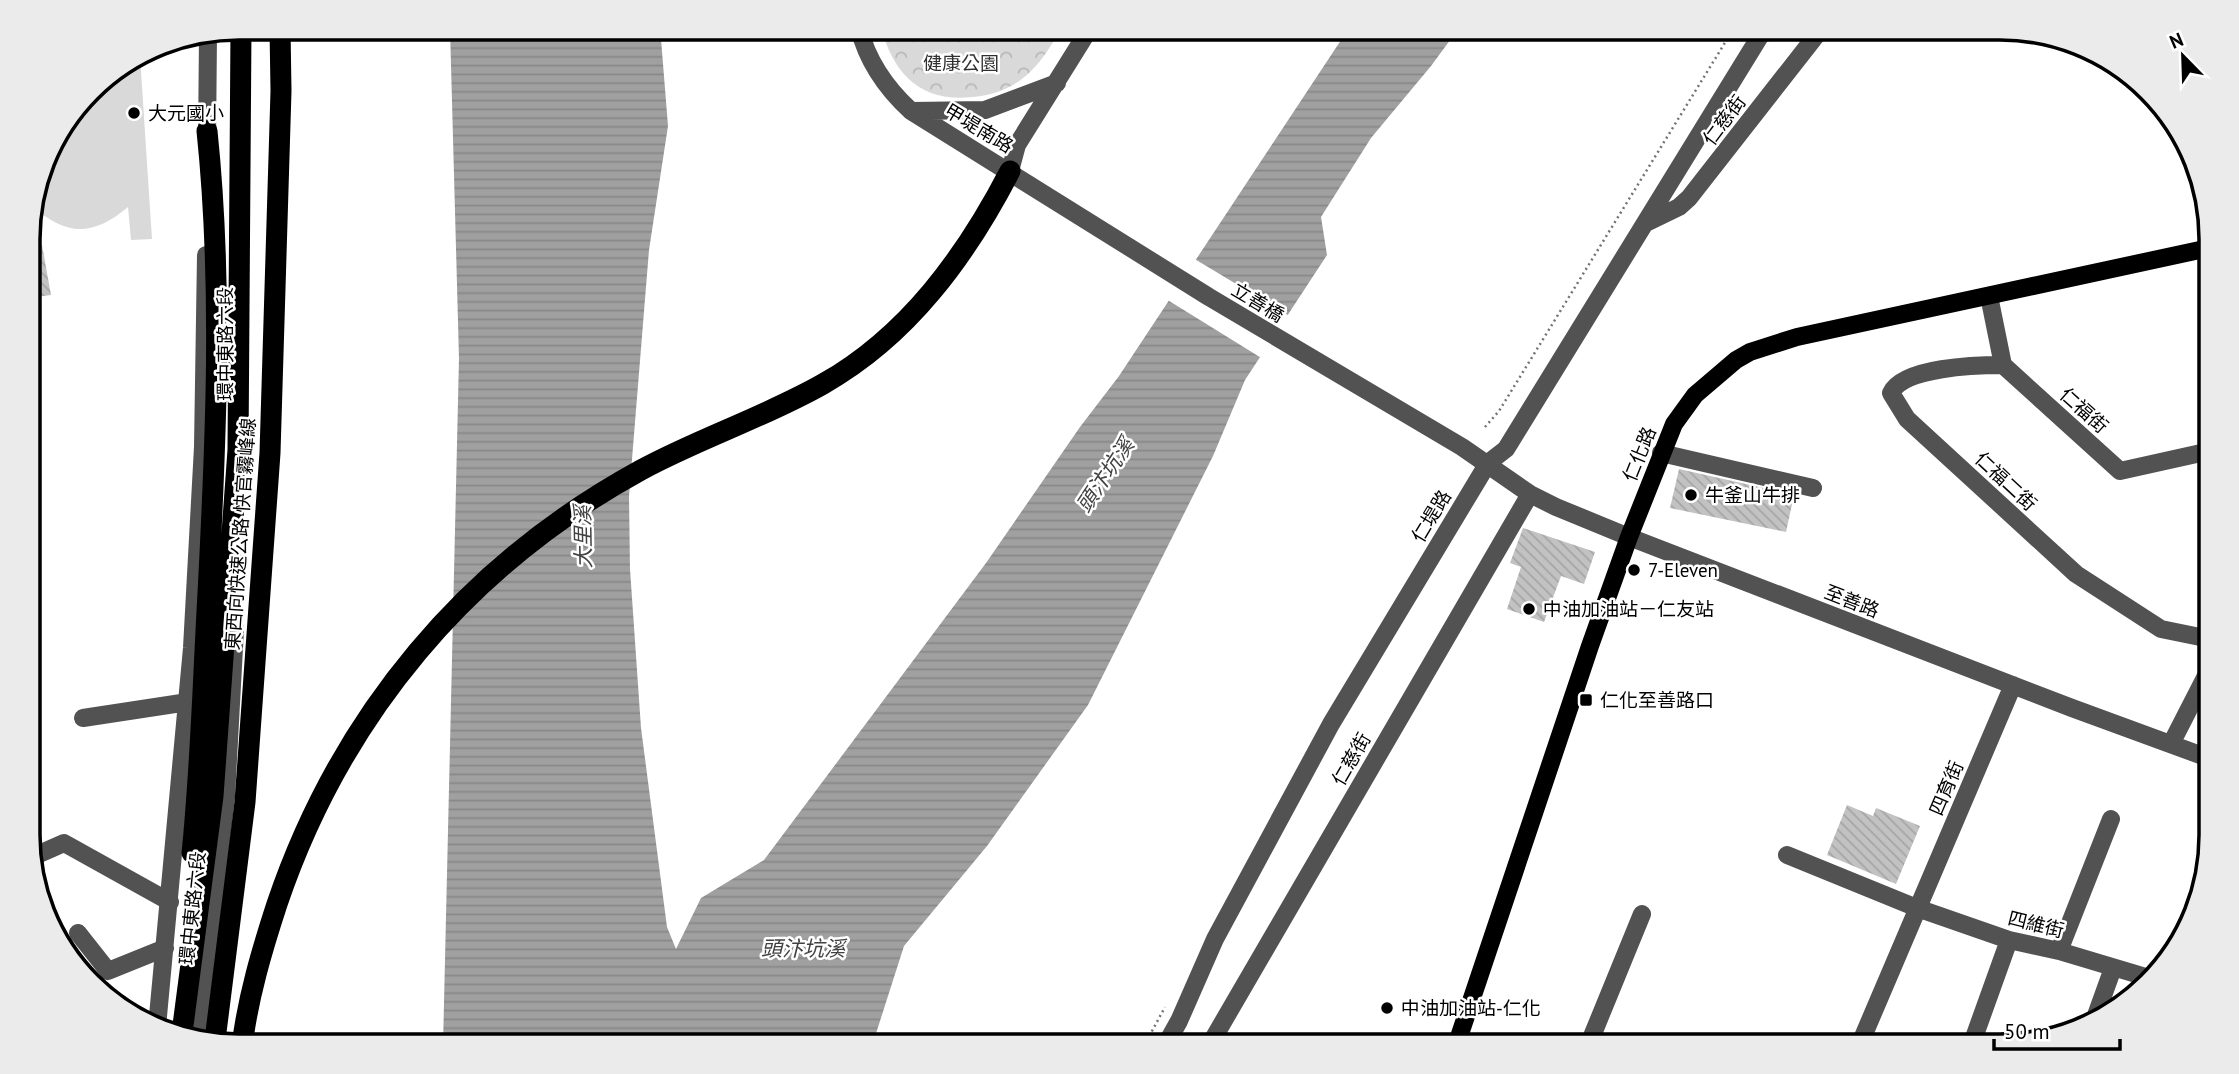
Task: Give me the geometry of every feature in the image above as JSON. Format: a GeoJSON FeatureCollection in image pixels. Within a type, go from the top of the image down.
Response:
{"type":"FeatureCollection","features":[{"type":"Feature","properties":{"kind":"highway","name":"東西向快速公路 快官霧峰線"},"geometry":{"type":"LineString","coordinates":[[183,1025],[213,796],[238,450],[241,41]]}},
{"type":"Feature","properties":{"kind":"highway","name":"東西向快速公路 快官霧峰線"},"geometry":{"type":"LineString","coordinates":[[216,1032],[246,802],[270,453],[280,41]]}},
{"type":"Feature","properties":{"kind":"highway"},"geometry":{"type":"LineString","coordinates":[[170,1021],[184,926],[198,789],[216,448],[215,206],[207,131]]}},
{"type":"Feature","properties":{"kind":"highway"},"geometry":{"type":"LineString","coordinates":[[245,1034],[262,950],[288,875],[321,799],[347,750],[380,700],[444,620],[506,562],[564,517],[642,470],[823,384],[882,344],[933,291],[995,199],[1010,171]]}},
{"type":"Feature","properties":{"kind":"main road","name":"仁化路"},"geometry":{"type":"LineString","coordinates":[[1460,1033],[1629,537],[1674,424],[1695,395],[1736,360],[1750,352],[1808,334],[2199,250]]}},
{"type":"Feature","properties":{"kind":"street","name":"仁堤路"},"geometry":{"type":"LineString","coordinates":[[1171,1033],[1215,939],[1331,724],[1488,463],[1506,449],[1758,40]]}},
{"type":"Feature","properties":{"kind":"street","name":"仁慈街"},"geometry":{"type":"LineString","coordinates":[[1646,223],[1679,207],[1689,198],[1813,40]]}},
{"type":"Feature","properties":{"kind":"street","name":"環中東路六段"},"geometry":{"type":"LineString","coordinates":[[200,1030],[226,797],[246,449],[247,41]]}},
{"type":"Feature","properties":{"kind":"street","name":"甲堤南路"},"geometry":{"type":"LineString","coordinates":[[862,41],[881,77],[894,95],[911,111],[1010,171],[1017,145],[1082,41]]}},
{"type":"Feature","properties":{"kind":"street","name":"環中東路六段"},"geometry":{"type":"LineString","coordinates":[[158,1016],[188,702],[203,447],[208,43]]}},
{"type":"Feature","properties":{"kind":"street","name":"甲堤南路"},"geometry":{"type":"LineString","coordinates":[[911,111],[985,110],[1057,83]]}},
{"type":"Feature","properties":{"kind":"street","name":"立善橋"},"geometry":{"type":"LineString","coordinates":[[1010,171],[1209,298],[1488,463]]}},
{"type":"Feature","properties":{"kind":"street"},"geometry":{"type":"LineString","coordinates":[[1989,296],[2003,365]]}},
{"type":"Feature","properties":{"kind":"street","name":"仁福街"},"geometry":{"type":"LineString","coordinates":[[2003,365],[2120,471],[2199,453]]}},
{"type":"Feature","properties":{"kind":"street","name":"仁福二街"},"geometry":{"type":"LineString","coordinates":[[2003,365],[1959,366],[1913,377],[1900,381],[1891,393],[1907,419],[2076,574],[2161,629],[2199,637]]}},
{"type":"Feature","properties":{"kind":"street"},"geometry":{"type":"LineString","coordinates":[[1661,453],[1814,488]]}},
{"type":"Feature","properties":{"kind":"street","name":"至善路"},"geometry":{"type":"LineString","coordinates":[[1488,463],[1530,494],[1629,537],[2199,754]]}},
{"type":"Feature","properties":{"kind":"street","name":"仁慈街"},"geometry":{"type":"LineString","coordinates":[[1216,1033],[1530,494]]}},
{"type":"Feature","properties":{"kind":"street","name":"四育街"},"geometry":{"type":"LineString","coordinates":[[1864,1033],[2013,685]]}},
{"type":"Feature","properties":{"kind":"street"},"geometry":{"type":"LineString","coordinates":[[2171,744],[2199,689]]}},
{"type":"Feature","properties":{"kind":"street"},"geometry":{"type":"LineString","coordinates":[[83,718],[188,702]]}},
{"type":"Feature","properties":{"kind":"street"},"geometry":{"type":"LineString","coordinates":[[2059,951],[2111,819]]}},
{"type":"Feature","properties":{"kind":"street"},"geometry":{"type":"LineString","coordinates":[[41,853],[64,844],[170,902]]}},
{"type":"Feature","properties":{"kind":"street"},"geometry":{"type":"LineString","coordinates":[[1787,855],[1917,908]]}},
{"type":"Feature","properties":{"kind":"street","name":"四維街"},"geometry":{"type":"LineString","coordinates":[[1917,908],[2009,940],[2059,951],[2141,976]]}},
{"type":"Feature","properties":{"kind":"street"},"geometry":{"type":"LineString","coordinates":[[1593,1033],[1642,914]]}},
{"type":"Feature","properties":{"kind":"street"},"geometry":{"type":"LineString","coordinates":[[78,933],[108,971],[165,948]]}},
{"type":"Feature","properties":{"kind":"street"},"geometry":{"type":"LineString","coordinates":[[1976,1033],[2009,940]]}},
{"type":"Feature","properties":{"kind":"street"},"geometry":{"type":"LineString","coordinates":[[2099,1006],[2113,968]]}},
{"type":"Feature","properties":{"kind":"path"},"geometry":{"type":"LineString","coordinates":[[1485,427],[1499,411],[1727,40]]}},
{"type":"Feature","properties":{"kind":"green space","name":"健康公園"},"geometry":{"type":"Polygon","coordinates":[[[885,41],[1054,41],[1040,61],[1018,82],[989,94],[955,98],[925,90],[913,82],[902,72],[885,41]]]}},
{"type":"Feature","properties":{"kind":"green space"},"geometry":{"type":"Polygon","coordinates":[[[141,67],[152,239],[131,240],[128,207],[116,217],[92,228],[69,228],[42,214],[44,200],[55,163],[81,118],[98,98],[141,67]]]}},
{"type":"Feature","properties":{"kind":"water"},"geometry":{"type":"Polygon","coordinates":[[[1341,40],[1450,40],[1371,138],[1321,217],[1327,255],[1245,380],[1213,456],[1088,705],[987,846],[904,946],[876,1034],[443,1034],[459,358],[450,41],[661,41],[668,126],[649,250],[629,496],[630,569],[641,728],[667,927],[676,949],[701,898],[764,860],[986,563],[1080,427],[1119,376],[1341,40]]]}},
{"type":"Feature","properties":{"kind":"pier"},"geometry":{"type":"Polygon","coordinates":[[[1193,258],[1291,317],[1263,359],[1166,299],[1193,258]]]}},
{"type":"Feature","properties":{"kind":"building"},"geometry":{"type":"Polygon","coordinates":[[[41,245],[51,295],[41,296],[41,245]]]}},
{"type":"Feature","properties":{"kind":"building"},"geometry":{"type":"Polygon","coordinates":[[[1679,469],[1794,495],[1786,532],[1670,508],[1679,469]]]}},
{"type":"Feature","properties":{"kind":"building"},"geometry":{"type":"Polygon","coordinates":[[[1523,528],[1595,552],[1584,584],[1561,576],[1544,622],[1507,609],[1521,567],[1510,563],[1523,528]]]}},
{"type":"Feature","properties":{"kind":"building"},"geometry":{"type":"Polygon","coordinates":[[[1847,805],[1873,816],[1876,808],[1920,826],[1896,884],[1827,855],[1847,805]]]}},
{"type":"Feature","properties":{"kind":"place","name":"大元國小"},"geometry":{"type":"Point","coordinates":[134,113]}},
{"type":"Feature","properties":{"kind":"place","name":"牛釜山牛排"},"geometry":{"type":"Point","coordinates":[1691,495]}},
{"type":"Feature","properties":{"kind":"place","name":"7-Eleven"},"geometry":{"type":"Point","coordinates":[1634,570]}},
{"type":"Feature","properties":{"kind":"place","name":"中油加油站－仁友站"},"geometry":{"type":"Point","coordinates":[1529,609]}},
{"type":"Feature","properties":{"kind":"place","name":"仁化至善路口"},"geometry":{"type":"Point","coordinates":[1586,700]}},
{"type":"Feature","properties":{"kind":"place","name":"中油加油站-仁化"},"geometry":{"type":"Point","coordinates":[1387,1008]}},
{"type":"Feature","properties":{"kind":"water label","name":"頭汴坑溪"},"geometry":{"type":"Point","coordinates":[1105,475]}},
{"type":"Feature","properties":{"kind":"water label","name":"大里溪"},"geometry":{"type":"Point","coordinates":[583,537]}},
{"type":"Feature","properties":{"kind":"water label","name":"頭汴坑溪"},"geometry":{"type":"Point","coordinates":[803,948]}}]}
